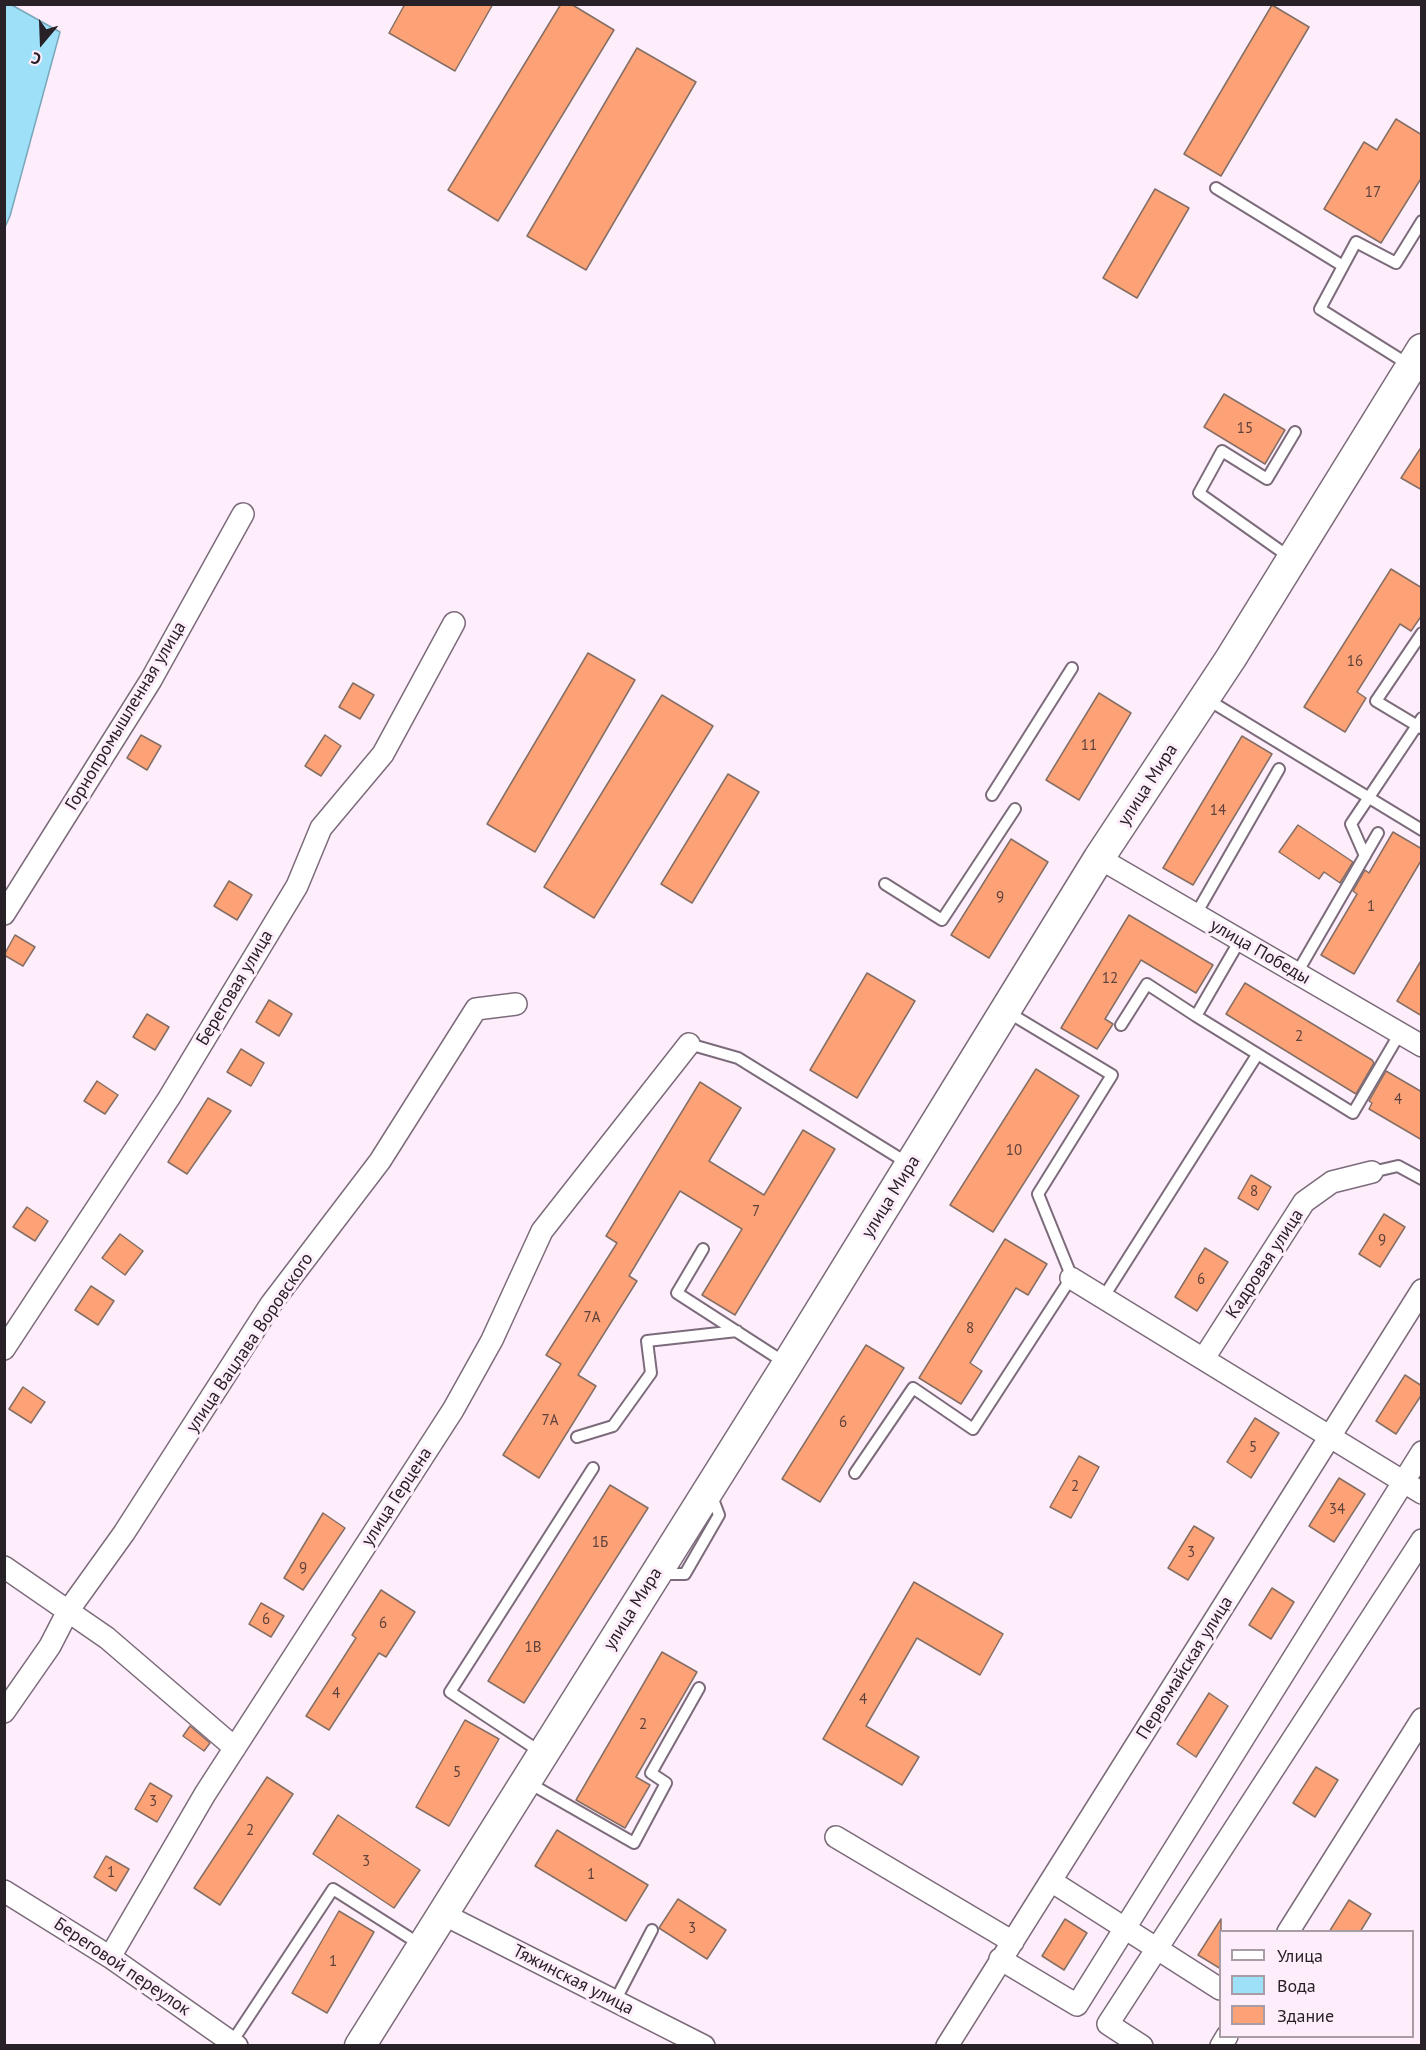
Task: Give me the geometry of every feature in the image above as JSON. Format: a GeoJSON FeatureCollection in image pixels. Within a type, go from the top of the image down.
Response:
{"type":"FeatureCollection","features":[{"type":"Feature","properties":{"kind":"main road","name":"улица Мира"},"geometry":{"type":"LineString","coordinates":[[360,2046],[421,1945],[443,1914],[911,1165],[1100,858],[1205,698],[1416,358]]}},
{"type":"Feature","properties":{"kind":"street","name":"Горнопромышленная улица"},"geometry":{"type":"LineString","coordinates":[[4,914],[151,680],[243,514]]}},
{"type":"Feature","properties":{"kind":"street","name":"Береговая улица"},"geometry":{"type":"LineString","coordinates":[[4,1348],[169,1098],[297,886],[321,828],[383,754],[454,623]]}},
{"type":"Feature","properties":{"kind":"street","name":"улица Победы"},"geometry":{"type":"LineString","coordinates":[[1100,858],[1422,1046]]}},
{"type":"Feature","properties":{"kind":"street","name":"улица Вацлава Воровского"},"geometry":{"type":"LineString","coordinates":[[4,1712],[50,1646],[68,1611],[124,1533],[271,1304],[380,1161],[476,1009],[516,1004]]}},
{"type":"Feature","properties":{"kind":"street","name":"улица Герцена"},"geometry":{"type":"LineString","coordinates":[[110,1957],[235,1748],[453,1410],[492,1340],[542,1231],[689,1044]]}},
{"type":"Feature","properties":{"kind":"street","name":"Кадровая улица"},"geometry":{"type":"LineString","coordinates":[[1204,1358],[1305,1202],[1332,1182],[1372,1172]]}},
{"type":"Feature","properties":{"kind":"street"},"geometry":{"type":"LineString","coordinates":[[1072,1279],[1422,1493]]}},
{"type":"Feature","properties":{"kind":"street","name":"Первомайская улица"},"geometry":{"type":"LineString","coordinates":[[947,2046],[1422,1290]]}},
{"type":"Feature","properties":{"kind":"street"},"geometry":{"type":"LineString","coordinates":[[1000,1959],[1077,2006],[1422,1452]]}},
{"type":"Feature","properties":{"kind":"street"},"geometry":{"type":"LineString","coordinates":[[1142,2046],[1108,2024],[1422,1540]]}},
{"type":"Feature","properties":{"kind":"street"},"geometry":{"type":"LineString","coordinates":[[4,1567],[108,1638],[235,1748]]}},
{"type":"Feature","properties":{"kind":"street"},"geometry":{"type":"LineString","coordinates":[[1289,1930],[1422,1719]]}},
{"type":"Feature","properties":{"kind":"street"},"geometry":{"type":"LineString","coordinates":[[836,1837],[1013,1942]]}},
{"type":"Feature","properties":{"kind":"street"},"geometry":{"type":"LineString","coordinates":[[1051,1881],[1219,1988]]}},
{"type":"Feature","properties":{"kind":"street","name":"Береговой переулок"},"geometry":{"type":"LineString","coordinates":[[4,1891],[110,1957],[235,2044]]}},
{"type":"Feature","properties":{"kind":"street","name":"Тяжинская улица"},"geometry":{"type":"LineString","coordinates":[[443,1914],[704,2046]]}},
{"type":"Feature","properties":{"kind":"lane"},"geometry":{"type":"LineString","coordinates":[[1216,188],[1343,266]]}},
{"type":"Feature","properties":{"kind":"lane"},"geometry":{"type":"LineString","coordinates":[[1416,358],[1320,309],[1356,242],[1396,263],[1422,221]]}},
{"type":"Feature","properties":{"kind":"lane"},"geometry":{"type":"LineString","coordinates":[[1292,559],[1199,493],[1222,451],[1267,479],[1294,432]]}},
{"type":"Feature","properties":{"kind":"lane"},"geometry":{"type":"LineString","coordinates":[[1365,856],[1351,824],[1420,724],[1376,701],[1422,633]]}},
{"type":"Feature","properties":{"kind":"lane"},"geometry":{"type":"LineString","coordinates":[[992,795],[1072,668]]}},
{"type":"Feature","properties":{"kind":"lane"},"geometry":{"type":"LineString","coordinates":[[1205,698],[1422,830]]}},
{"type":"Feature","properties":{"kind":"lane"},"geometry":{"type":"LineString","coordinates":[[1196,914],[1279,769]]}},
{"type":"Feature","properties":{"kind":"lane"},"geometry":{"type":"LineString","coordinates":[[885,884],[942,920],[1015,809]]}},
{"type":"Feature","properties":{"kind":"lane"},"geometry":{"type":"LineString","coordinates":[[1297,973],[1378,832]]}},
{"type":"Feature","properties":{"kind":"lane"},"geometry":{"type":"LineString","coordinates":[[1196,1016],[1240,940]]}},
{"type":"Feature","properties":{"kind":"lane"},"geometry":{"type":"LineString","coordinates":[[1121,1024],[1147,984],[1353,1113],[1400,1033]]}},
{"type":"Feature","properties":{"kind":"lane"},"geometry":{"type":"LineString","coordinates":[[855,1473],[913,1388],[973,1429],[1072,1279],[1038,1194],[1112,1075],[1006,1011]]}},
{"type":"Feature","properties":{"kind":"lane"},"geometry":{"type":"LineString","coordinates":[[689,1044],[738,1058],[911,1165]]}},
{"type":"Feature","properties":{"kind":"lane"},"geometry":{"type":"LineString","coordinates":[[1103,1298],[1257,1055]]}},
{"type":"Feature","properties":{"kind":"lane"},"geometry":{"type":"LineString","coordinates":[[1372,1172],[1398,1166],[1422,1179]]}},
{"type":"Feature","properties":{"kind":"lane"},"geometry":{"type":"LineString","coordinates":[[703,1249],[677,1293],[787,1364]]}},
{"type":"Feature","properties":{"kind":"lane"},"geometry":{"type":"LineString","coordinates":[[577,1437],[613,1426],[651,1373],[647,1341],[737,1331]]}},
{"type":"Feature","properties":{"kind":"lane"},"geometry":{"type":"LineString","coordinates":[[543,1754],[450,1692],[593,1468]]}},
{"type":"Feature","properties":{"kind":"lane"},"geometry":{"type":"LineString","coordinates":[[526,1781],[634,1843],[666,1783],[651,1773],[699,1688]]}},
{"type":"Feature","properties":{"kind":"lane"},"geometry":{"type":"LineString","coordinates":[[235,2044],[333,1889],[421,1945]]}},
{"type":"Feature","properties":{"kind":"lane"},"geometry":{"type":"LineString","coordinates":[[615,2001],[652,1930]]}},
{"type":"Feature","properties":{"kind":"water"},"geometry":{"type":"Polygon","coordinates":[[[10,4],[60,32],[10,216],[5,227],[4,5],[10,4]]]}},
{"type":"Feature","properties":{"kind":"building"},"geometry":{"type":"Polygon","coordinates":[[[405,4],[493,4],[455,71],[389,33],[405,4]]]}},
{"type":"Feature","properties":{"kind":"building"},"geometry":{"type":"Polygon","coordinates":[[[561,4],[571,4],[614,30],[498,221],[448,190],[561,4]]]}},
{"type":"Feature","properties":{"kind":"building"},"geometry":{"type":"Polygon","coordinates":[[[1272,5],[1309,27],[1221,176],[1184,154],[1272,5]]]}},
{"type":"Feature","properties":{"kind":"building"},"geometry":{"type":"Polygon","coordinates":[[[637,48],[696,82],[586,270],[527,236],[637,48]]]}},
{"type":"Feature","properties":{"kind":"building"},"geometry":{"type":"Polygon","coordinates":[[[1396,119],[1422,135],[1422,177],[1381,243],[1324,209],[1364,142],[1377,150],[1396,119]]]}},
{"type":"Feature","properties":{"kind":"building"},"geometry":{"type":"Polygon","coordinates":[[[1155,189],[1189,208],[1137,298],[1103,278],[1155,189]]]}},
{"type":"Feature","properties":{"kind":"building"},"geometry":{"type":"Polygon","coordinates":[[[1224,394],[1285,430],[1265,464],[1204,427],[1224,394]]]}},
{"type":"Feature","properties":{"kind":"building"},"geometry":{"type":"Polygon","coordinates":[[[1422,446],[1422,490],[1401,478],[1422,446]]]}},
{"type":"Feature","properties":{"kind":"building"},"geometry":{"type":"Polygon","coordinates":[[[1391,569],[1422,588],[1422,615],[1411,631],[1400,624],[1357,692],[1366,698],[1345,732],[1304,707],[1391,569]]]}},
{"type":"Feature","properties":{"kind":"building"},"geometry":{"type":"Polygon","coordinates":[[[588,653],[635,680],[535,852],[487,824],[588,653]]]}},
{"type":"Feature","properties":{"kind":"building"},"geometry":{"type":"Polygon","coordinates":[[[353,683],[374,695],[360,719],[339,707],[353,683]]]}},
{"type":"Feature","properties":{"kind":"building"},"geometry":{"type":"Polygon","coordinates":[[[1099,693],[1131,713],[1079,800],[1046,780],[1099,693]]]}},
{"type":"Feature","properties":{"kind":"building"},"geometry":{"type":"Polygon","coordinates":[[[662,695],[713,726],[594,918],[544,887],[662,695]]]}},
{"type":"Feature","properties":{"kind":"building"},"geometry":{"type":"Polygon","coordinates":[[[141,735],[161,746],[147,770],[127,758],[141,735]]]}},
{"type":"Feature","properties":{"kind":"building"},"geometry":{"type":"Polygon","coordinates":[[[325,735],[341,746],[321,776],[305,766],[325,735]]]}},
{"type":"Feature","properties":{"kind":"building"},"geometry":{"type":"Polygon","coordinates":[[[1242,736],[1272,754],[1193,885],[1163,868],[1242,736]]]}},
{"type":"Feature","properties":{"kind":"building"},"geometry":{"type":"Polygon","coordinates":[[[728,774],[759,792],[692,903],[661,884],[728,774]]]}},
{"type":"Feature","properties":{"kind":"building"},"geometry":{"type":"Polygon","coordinates":[[[1298,825],[1353,862],[1340,883],[1324,872],[1319,879],[1279,852],[1298,825]]]}},
{"type":"Feature","properties":{"kind":"building"},"geometry":{"type":"Polygon","coordinates":[[[1393,832],[1422,849],[1422,859],[1354,974],[1321,955],[1357,894],[1353,891],[1365,870],[1369,873],[1393,832]]]}},
{"type":"Feature","properties":{"kind":"building"},"geometry":{"type":"Polygon","coordinates":[[[1011,839],[1048,862],[989,958],[951,935],[1011,839]]]}},
{"type":"Feature","properties":{"kind":"building"},"geometry":{"type":"Polygon","coordinates":[[[229,881],[252,895],[237,920],[214,906],[229,881]]]}},
{"type":"Feature","properties":{"kind":"building"},"geometry":{"type":"Polygon","coordinates":[[[1129,915],[1213,965],[1196,993],[1141,960],[1105,1019],[1113,1024],[1097,1049],[1061,1028],[1129,915]]]}},
{"type":"Feature","properties":{"kind":"building"},"geometry":{"type":"Polygon","coordinates":[[[15,935],[35,947],[23,966],[4,955],[15,935]]]}},
{"type":"Feature","properties":{"kind":"building"},"geometry":{"type":"Polygon","coordinates":[[[1422,959],[1422,1016],[1397,1001],[1422,959]]]}},
{"type":"Feature","properties":{"kind":"building"},"geometry":{"type":"Polygon","coordinates":[[[867,973],[915,1001],[857,1098],[810,1070],[867,973]]]}},
{"type":"Feature","properties":{"kind":"building"},"geometry":{"type":"Polygon","coordinates":[[[1245,983],[1372,1060],[1374,1063],[1356,1094],[1226,1014],[1245,983]]]}},
{"type":"Feature","properties":{"kind":"building"},"geometry":{"type":"Polygon","coordinates":[[[269,1000],[292,1014],[279,1036],[256,1022],[269,1000]]]}},
{"type":"Feature","properties":{"kind":"building"},"geometry":{"type":"Polygon","coordinates":[[[147,1014],[169,1027],[155,1050],[133,1037],[147,1014]]]}},
{"type":"Feature","properties":{"kind":"building"},"geometry":{"type":"Polygon","coordinates":[[[241,1049],[264,1063],[251,1086],[227,1072],[241,1049]]]}},
{"type":"Feature","properties":{"kind":"building"},"geometry":{"type":"Polygon","coordinates":[[[1036,1069],[1079,1096],[993,1232],[950,1205],[1036,1069]]]}},
{"type":"Feature","properties":{"kind":"building"},"geometry":{"type":"Polygon","coordinates":[[[1386,1071],[1422,1092],[1422,1140],[1369,1109],[1372,1103],[1369,1101],[1386,1071]]]}},
{"type":"Feature","properties":{"kind":"building"},"geometry":{"type":"Polygon","coordinates":[[[97,1081],[118,1095],[105,1114],[84,1101],[97,1081]]]}},
{"type":"Feature","properties":{"kind":"building"},"geometry":{"type":"Polygon","coordinates":[[[700,1082],[741,1108],[709,1161],[764,1195],[803,1130],[835,1149],[735,1315],[702,1295],[742,1229],[680,1191],[629,1276],[637,1281],[578,1375],[596,1386],[539,1478],[503,1455],[561,1364],[546,1355],[617,1243],[606,1236],[700,1082]]]}},
{"type":"Feature","properties":{"kind":"building"},"geometry":{"type":"Polygon","coordinates":[[[208,1098],[231,1111],[187,1174],[168,1162],[208,1098]]]}},
{"type":"Feature","properties":{"kind":"building"},"geometry":{"type":"Polygon","coordinates":[[[1251,1175],[1271,1187],[1258,1210],[1238,1198],[1251,1175]]]}},
{"type":"Feature","properties":{"kind":"building"},"geometry":{"type":"Polygon","coordinates":[[[27,1207],[48,1221],[35,1241],[13,1227],[27,1207]]]}},
{"type":"Feature","properties":{"kind":"building"},"geometry":{"type":"Polygon","coordinates":[[[1384,1214],[1405,1227],[1380,1267],[1359,1254],[1384,1214]]]}},
{"type":"Feature","properties":{"kind":"building"},"geometry":{"type":"Polygon","coordinates":[[[120,1234],[143,1251],[125,1275],[102,1258],[120,1234]]]}},
{"type":"Feature","properties":{"kind":"building"},"geometry":{"type":"Polygon","coordinates":[[[1005,1239],[1047,1264],[1028,1295],[1016,1288],[970,1363],[982,1371],[961,1404],[919,1378],[1005,1239]]]}},
{"type":"Feature","properties":{"kind":"building"},"geometry":{"type":"Polygon","coordinates":[[[1205,1248],[1228,1262],[1197,1311],[1175,1297],[1205,1248]]]}},
{"type":"Feature","properties":{"kind":"building"},"geometry":{"type":"Polygon","coordinates":[[[91,1286],[114,1301],[98,1325],[75,1310],[91,1286]]]}},
{"type":"Feature","properties":{"kind":"building"},"geometry":{"type":"Polygon","coordinates":[[[866,1345],[904,1368],[820,1502],[782,1479],[866,1345]]]}},
{"type":"Feature","properties":{"kind":"building"},"geometry":{"type":"Polygon","coordinates":[[[1405,1375],[1422,1386],[1422,1394],[1396,1434],[1376,1421],[1405,1375]]]}},
{"type":"Feature","properties":{"kind":"building"},"geometry":{"type":"Polygon","coordinates":[[[23,1387],[45,1402],[31,1423],[9,1409],[23,1387]]]}},
{"type":"Feature","properties":{"kind":"building"},"geometry":{"type":"Polygon","coordinates":[[[1255,1418],[1279,1433],[1251,1478],[1227,1462],[1255,1418]]]}},
{"type":"Feature","properties":{"kind":"building"},"geometry":{"type":"Polygon","coordinates":[[[1079,1456],[1099,1467],[1071,1518],[1050,1507],[1079,1456]]]}},
{"type":"Feature","properties":{"kind":"building"},"geometry":{"type":"Polygon","coordinates":[[[1339,1478],[1365,1494],[1334,1542],[1309,1526],[1339,1478]]]}},
{"type":"Feature","properties":{"kind":"building"},"geometry":{"type":"Polygon","coordinates":[[[610,1485],[648,1508],[524,1703],[488,1681],[610,1485]]]}},
{"type":"Feature","properties":{"kind":"building"},"geometry":{"type":"Polygon","coordinates":[[[323,1513],[345,1528],[303,1590],[284,1578],[323,1513]]]}},
{"type":"Feature","properties":{"kind":"building"},"geometry":{"type":"Polygon","coordinates":[[[1194,1526],[1214,1538],[1188,1580],[1168,1568],[1194,1526]]]}},
{"type":"Feature","properties":{"kind":"building"},"geometry":{"type":"Polygon","coordinates":[[[914,1582],[1003,1634],[980,1675],[917,1638],[866,1726],[919,1757],[902,1785],[823,1739],[914,1582]]]}},
{"type":"Feature","properties":{"kind":"building"},"geometry":{"type":"Polygon","coordinates":[[[1272,1588],[1294,1602],[1271,1639],[1249,1625],[1272,1588]]]}},
{"type":"Feature","properties":{"kind":"building"},"geometry":{"type":"Polygon","coordinates":[[[381,1590],[415,1612],[386,1657],[379,1653],[329,1730],[306,1716],[356,1638],[352,1635],[381,1590]]]}},
{"type":"Feature","properties":{"kind":"building"},"geometry":{"type":"Polygon","coordinates":[[[261,1603],[284,1616],[271,1637],[249,1624],[261,1603]]]}},
{"type":"Feature","properties":{"kind":"building"},"geometry":{"type":"Polygon","coordinates":[[[662,1652],[697,1672],[636,1777],[650,1785],[625,1828],[576,1800],[662,1652]]]}},
{"type":"Feature","properties":{"kind":"building"},"geometry":{"type":"Polygon","coordinates":[[[1209,1693],[1228,1706],[1196,1757],[1177,1744],[1209,1693]]]}},
{"type":"Feature","properties":{"kind":"building"},"geometry":{"type":"Polygon","coordinates":[[[465,1720],[499,1739],[449,1826],[416,1807],[465,1720]]]}},
{"type":"Feature","properties":{"kind":"building"},"geometry":{"type":"Polygon","coordinates":[[[190,1726],[210,1743],[204,1751],[183,1736],[190,1726]]]}},
{"type":"Feature","properties":{"kind":"building"},"geometry":{"type":"Polygon","coordinates":[[[1316,1767],[1338,1780],[1315,1817],[1293,1803],[1316,1767]]]}},
{"type":"Feature","properties":{"kind":"building"},"geometry":{"type":"Polygon","coordinates":[[[267,1777],[293,1794],[220,1905],[194,1888],[267,1777]]]}},
{"type":"Feature","properties":{"kind":"building"},"geometry":{"type":"Polygon","coordinates":[[[150,1783],[172,1796],[157,1822],[135,1809],[150,1783]]]}},
{"type":"Feature","properties":{"kind":"building"},"geometry":{"type":"Polygon","coordinates":[[[338,1815],[420,1870],[394,1908],[313,1854],[338,1815]]]}},
{"type":"Feature","properties":{"kind":"building"},"geometry":{"type":"Polygon","coordinates":[[[557,1830],[648,1885],[626,1921],[535,1866],[557,1830]]]}},
{"type":"Feature","properties":{"kind":"building"},"geometry":{"type":"Polygon","coordinates":[[[106,1856],[129,1869],[116,1891],[94,1877],[106,1856]]]}},
{"type":"Feature","properties":{"kind":"building"},"geometry":{"type":"Polygon","coordinates":[[[678,1899],[726,1930],[707,1959],[659,1928],[678,1899]]]}},
{"type":"Feature","properties":{"kind":"building"},"geometry":{"type":"Polygon","coordinates":[[[1349,1900],[1371,1914],[1361,1930],[1330,1930],[1349,1900]]]}},
{"type":"Feature","properties":{"kind":"building"},"geometry":{"type":"Polygon","coordinates":[[[339,1911],[374,1932],[327,2013],[292,1993],[339,1911]]]}},
{"type":"Feature","properties":{"kind":"building"},"geometry":{"type":"Polygon","coordinates":[[[1065,1919],[1087,1933],[1064,1970],[1042,1956],[1065,1919]]]}},
{"type":"Feature","properties":{"kind":"building"},"geometry":{"type":"Polygon","coordinates":[[[1221,1919],[1219,1968],[1198,1955],[1221,1919]]]}}]}
